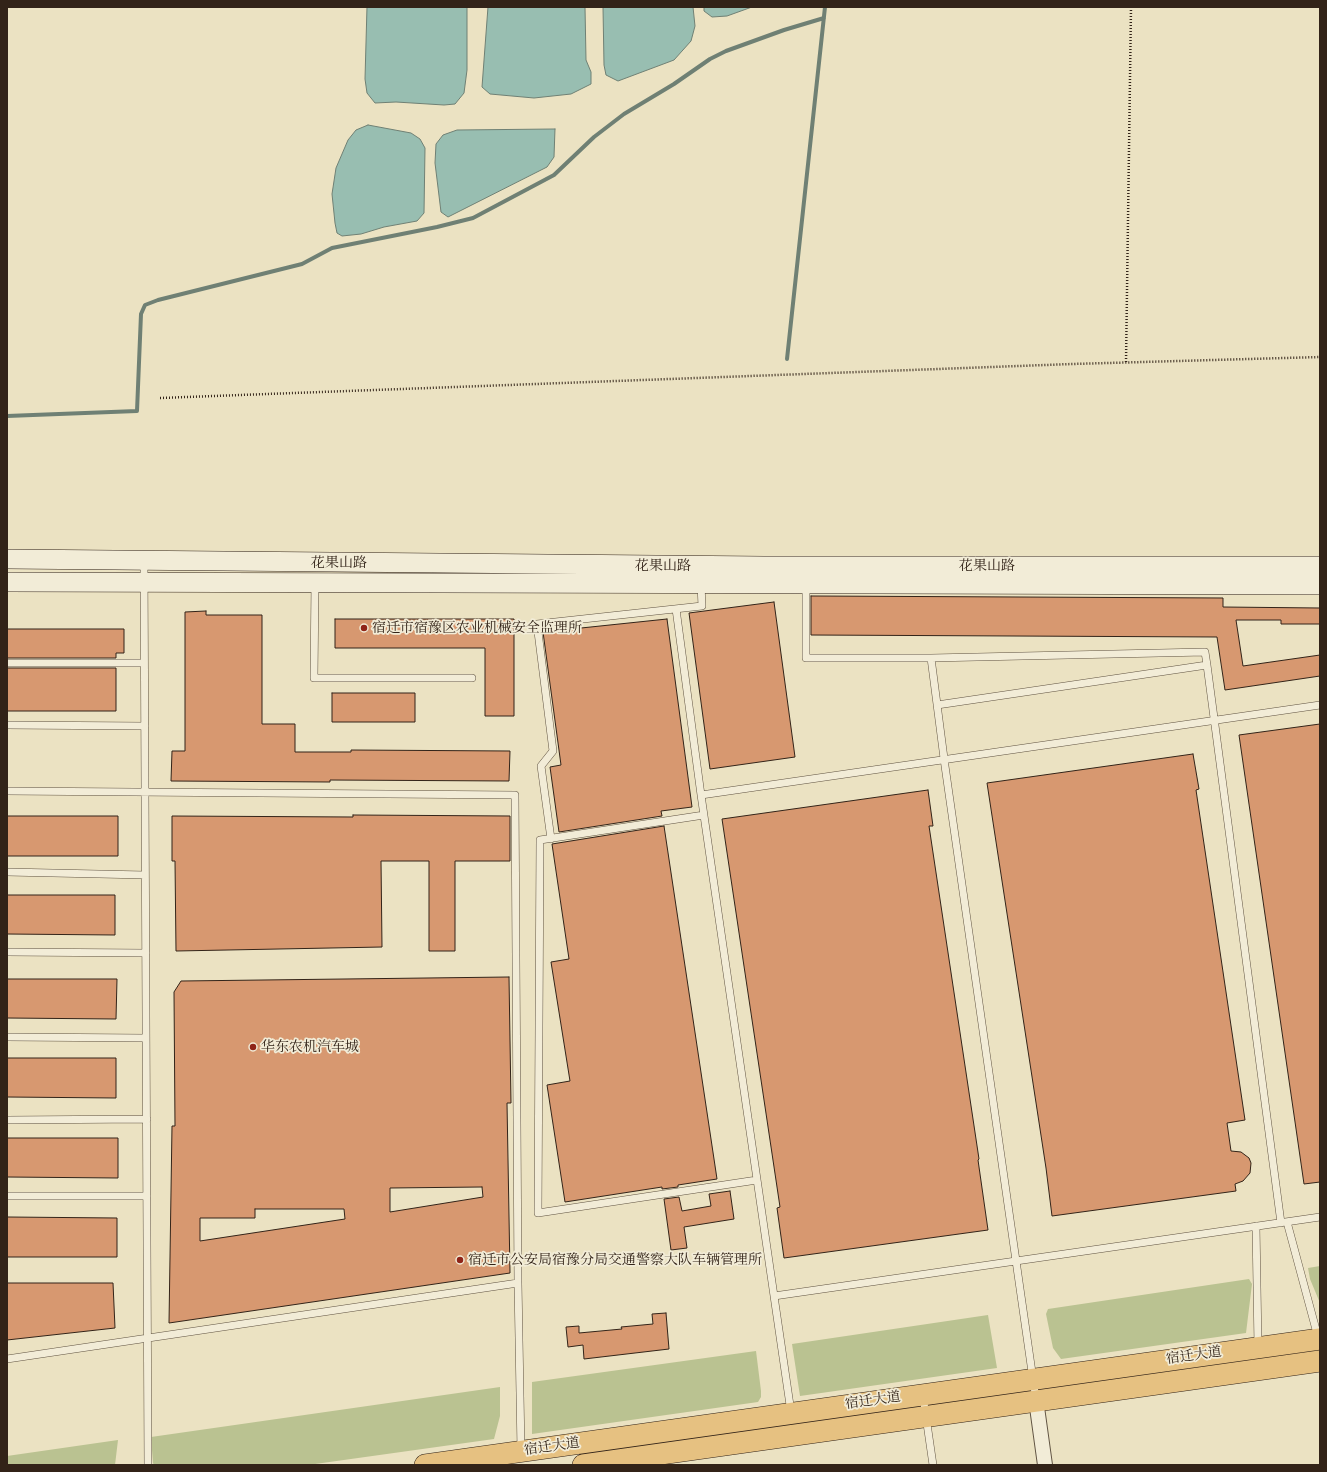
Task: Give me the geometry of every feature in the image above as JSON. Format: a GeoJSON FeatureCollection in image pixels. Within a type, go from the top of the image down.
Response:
{"type":"FeatureCollection","features":[{"type":"Feature","properties":{"kind":"main road","name":"宿迁大道"},"geometry":{"type":"LineString","coordinates":[[425,1465],[791,1412],[1319,1339]]}},
{"type":"Feature","properties":{"kind":"main road","name":"宿迁大道"},"geometry":{"type":"LineString","coordinates":[[583,1465],[1320,1361]]}},
{"type":"Feature","properties":{"kind":"street","name":"花果山路"},"geometry":{"type":"LineString","coordinates":[[7,559],[701,575]]}},
{"type":"Feature","properties":{"kind":"street","name":"花果山路"},"geometry":{"type":"LineString","coordinates":[[7,582],[315,582],[1320,566]]}},
{"type":"Feature","properties":{"kind":"street","name":"花果山路"},"geometry":{"type":"LineString","coordinates":[[806,575],[1320,585]]}},
{"type":"Feature","properties":{"kind":"street"},"geometry":{"type":"LineString","coordinates":[[1036,1400],[1045,1465]]}},
{"type":"Feature","properties":{"kind":"lane"},"geometry":{"type":"LineString","coordinates":[[144,561],[148,1465]]}},
{"type":"Feature","properties":{"kind":"lane"},"geometry":{"type":"LineString","coordinates":[[551,839],[541,766],[553,751],[537,624],[702,606],[701,575]]}},
{"type":"Feature","properties":{"kind":"lane"},"geometry":{"type":"LineString","coordinates":[[806,575],[806,658],[931,658],[1205,652],[1284,1222],[1319,1339]]}},
{"type":"Feature","properties":{"kind":"lane"},"geometry":{"type":"LineString","coordinates":[[315,582],[314,678],[472,678]]}},
{"type":"Feature","properties":{"kind":"lane"},"geometry":{"type":"LineString","coordinates":[[676,609],[701,795],[791,1412]]}},
{"type":"Feature","properties":{"kind":"lane"},"geometry":{"type":"LineString","coordinates":[[931,658],[944,759],[1036,1400]]}},
{"type":"Feature","properties":{"kind":"lane"},"geometry":{"type":"LineString","coordinates":[[7,663],[144,663]]}},
{"type":"Feature","properties":{"kind":"lane"},"geometry":{"type":"LineString","coordinates":[[937,705],[1207,665]]}},
{"type":"Feature","properties":{"kind":"lane"},"geometry":{"type":"LineString","coordinates":[[701,795],[1320,705]]}},
{"type":"Feature","properties":{"kind":"lane"},"geometry":{"type":"LineString","coordinates":[[7,725],[145,726]]}},
{"type":"Feature","properties":{"kind":"lane"},"geometry":{"type":"LineString","coordinates":[[7,791],[515,795],[518,1283],[522,1451]]}},
{"type":"Feature","properties":{"kind":"lane"},"geometry":{"type":"LineString","coordinates":[[704,815],[540,840],[538,1213],[757,1180]]}},
{"type":"Feature","properties":{"kind":"lane"},"geometry":{"type":"LineString","coordinates":[[7,872],[146,875]]}},
{"type":"Feature","properties":{"kind":"lane"},"geometry":{"type":"LineString","coordinates":[[7,952],[146,953]]}},
{"type":"Feature","properties":{"kind":"lane"},"geometry":{"type":"LineString","coordinates":[[7,1037],[146,1038]]}},
{"type":"Feature","properties":{"kind":"lane"},"geometry":{"type":"LineString","coordinates":[[7,1120],[147,1119]]}},
{"type":"Feature","properties":{"kind":"lane"},"geometry":{"type":"LineString","coordinates":[[7,1196],[147,1196]]}},
{"type":"Feature","properties":{"kind":"lane"},"geometry":{"type":"LineString","coordinates":[[774,1296],[1320,1217]]}},
{"type":"Feature","properties":{"kind":"lane"},"geometry":{"type":"LineString","coordinates":[[1256,1226],[1258,1347]]}},
{"type":"Feature","properties":{"kind":"lane"},"geometry":{"type":"LineString","coordinates":[[7,1360],[518,1283]]}},
{"type":"Feature","properties":{"kind":"lane"},"geometry":{"type":"LineString","coordinates":[[923,1394],[933,1465]]}},
{"type":"Feature","properties":{"kind":"path"},"geometry":{"type":"LineString","coordinates":[[1126,363],[1131,7]]}},
{"type":"Feature","properties":{"kind":"path"},"geometry":{"type":"LineString","coordinates":[[160,398],[1126,363],[1320,358]]}},
{"type":"Feature","properties":{"kind":"green space"},"geometry":{"type":"Polygon","coordinates":[[[1320,1266],[1320,1303],[1310,1279],[1308,1268],[1320,1266]]]}},
{"type":"Feature","properties":{"kind":"green space"},"geometry":{"type":"Polygon","coordinates":[[[1249,1279],[1252,1284],[1246,1333],[1061,1359],[1053,1348],[1046,1314],[1048,1309],[1249,1279]]]}},
{"type":"Feature","properties":{"kind":"green space"},"geometry":{"type":"Polygon","coordinates":[[[988,1315],[997,1368],[800,1396],[792,1344],[988,1315]]]}},
{"type":"Feature","properties":{"kind":"green space"},"geometry":{"type":"Polygon","coordinates":[[[756,1351],[761,1391],[761,1397],[758,1402],[532,1434],[532,1382],[756,1351]]]}},
{"type":"Feature","properties":{"kind":"green space"},"geometry":{"type":"Polygon","coordinates":[[[500,1387],[500,1416],[494,1439],[308,1465],[154,1465],[153,1463],[151,1437],[500,1387]]]}},
{"type":"Feature","properties":{"kind":"green space"},"geometry":{"type":"Polygon","coordinates":[[[118,1440],[115,1465],[7,1465],[7,1456],[118,1440]]]}},
{"type":"Feature","properties":{"kind":"water"},"geometry":{"type":"Polygon","coordinates":[[[367,7],[467,7],[467,70],[464,93],[455,104],[444,105],[396,102],[375,103],[367,93],[365,79],[367,7]]]}},
{"type":"Feature","properties":{"kind":"water"},"geometry":{"type":"Polygon","coordinates":[[[488,7],[585,7],[586,60],[591,72],[591,84],[571,94],[534,98],[490,94],[482,87],[488,7]]]}},
{"type":"Feature","properties":{"kind":"water"},"geometry":{"type":"Polygon","coordinates":[[[603,7],[693,7],[695,26],[691,41],[674,60],[618,81],[606,75],[604,65],[603,7]]]}},
{"type":"Feature","properties":{"kind":"water"},"geometry":{"type":"Polygon","coordinates":[[[704,7],[752,7],[727,16],[712,17],[704,11],[704,7]]]}},
{"type":"Feature","properties":{"kind":"water"},"geometry":{"type":"Polygon","coordinates":[[[368,125],[411,133],[420,139],[425,148],[424,213],[417,221],[384,227],[361,234],[342,236],[337,233],[332,194],[336,168],[348,140],[356,130],[368,125]]]}},
{"type":"Feature","properties":{"kind":"water"},"geometry":{"type":"Polygon","coordinates":[[[555,129],[554,157],[547,167],[448,217],[441,212],[435,163],[436,144],[443,135],[457,130],[555,129]]]}},
{"type":"Feature","properties":{"kind":"building"},"geometry":{"type":"Polygon","coordinates":[[[811,596],[1223,598],[1223,607],[1320,608],[1320,624],[1281,624],[1281,620],[1236,620],[1243,666],[1320,655],[1320,676],[1225,690],[1217,637],[811,635],[811,596]]]}},
{"type":"Feature","properties":{"kind":"building"},"geometry":{"type":"Polygon","coordinates":[[[774,602],[795,757],[710,769],[689,613],[774,602]]]}},
{"type":"Feature","properties":{"kind":"building"},"geometry":{"type":"Polygon","coordinates":[[[206,611],[206,615],[262,615],[262,724],[295,724],[295,752],[351,752],[351,750],[510,751],[509,781],[171,781],[172,751],[185,751],[185,612],[206,611]]]}},
{"type":"Feature","properties":{"kind":"building"},"geometry":{"type":"Polygon","coordinates":[[[335,619],[514,619],[514,716],[485,716],[485,648],[335,648],[335,619]]]}},
{"type":"Feature","properties":{"kind":"building"},"geometry":{"type":"Polygon","coordinates":[[[667,619],[692,807],[661,811],[662,816],[559,832],[550,767],[561,765],[543,632],[667,619]]]}},
{"type":"Feature","properties":{"kind":"building"},"geometry":{"type":"Polygon","coordinates":[[[7,629],[124,629],[124,653],[116,653],[116,658],[7,658],[7,629]]]}},
{"type":"Feature","properties":{"kind":"building"},"geometry":{"type":"Polygon","coordinates":[[[7,668],[116,668],[116,711],[7,711],[7,668]]]}},
{"type":"Feature","properties":{"kind":"building"},"geometry":{"type":"Polygon","coordinates":[[[332,693],[415,693],[415,722],[332,722],[332,693]]]}},
{"type":"Feature","properties":{"kind":"building"},"geometry":{"type":"Polygon","coordinates":[[[1320,724],[1320,1182],[1304,1184],[1239,735],[1320,724]]]}},
{"type":"Feature","properties":{"kind":"building"},"geometry":{"type":"Polygon","coordinates":[[[1193,754],[1199,789],[1196,790],[1245,1120],[1227,1123],[1231,1151],[1241,1152],[1249,1158],[1251,1163],[1250,1173],[1243,1181],[1235,1184],[1236,1191],[1052,1216],[987,783],[1193,754]]]}},
{"type":"Feature","properties":{"kind":"building"},"geometry":{"type":"Polygon","coordinates":[[[928,790],[933,826],[929,826],[979,1159],[988,1230],[784,1258],[777,1208],[780,1207],[722,819],[928,790]]]}},
{"type":"Feature","properties":{"kind":"building"},"geometry":{"type":"Polygon","coordinates":[[[353,815],[510,816],[510,861],[455,861],[455,951],[429,951],[429,861],[381,861],[382,947],[176,951],[175,861],[172,861],[172,816],[353,817],[353,815]]]}},
{"type":"Feature","properties":{"kind":"building"},"geometry":{"type":"Polygon","coordinates":[[[7,816],[118,816],[118,856],[7,856],[7,816]]]}},
{"type":"Feature","properties":{"kind":"building"},"geometry":{"type":"Polygon","coordinates":[[[664,826],[717,1179],[678,1185],[678,1187],[662,1189],[662,1187],[565,1202],[547,1085],[570,1081],[551,962],[569,959],[552,844],[664,826]]]}},
{"type":"Feature","properties":{"kind":"building"},"geometry":{"type":"Polygon","coordinates":[[[7,895],[115,895],[115,935],[7,934],[7,895]]]}},
{"type":"Feature","properties":{"kind":"building"},"geometry":{"type":"Polygon","coordinates":[[[509,977],[511,1103],[507,1103],[510,1273],[169,1323],[172,1126],[175,1126],[174,992],[181,981],[509,977]],[[482,1187],[390,1188],[390,1212],[483,1197],[482,1187]],[[255,1209],[255,1218],[200,1218],[200,1241],[345,1219],[344,1209],[255,1209]]]}},
{"type":"Feature","properties":{"kind":"building"},"geometry":{"type":"Polygon","coordinates":[[[7,979],[117,979],[116,1019],[7,1018],[7,979]]]}},
{"type":"Feature","properties":{"kind":"building"},"geometry":{"type":"Polygon","coordinates":[[[7,1058],[116,1058],[116,1098],[7,1097],[7,1058]]]}},
{"type":"Feature","properties":{"kind":"building"},"geometry":{"type":"Polygon","coordinates":[[[7,1138],[118,1138],[118,1178],[7,1177],[7,1138]]]}},
{"type":"Feature","properties":{"kind":"building"},"geometry":{"type":"Polygon","coordinates":[[[730,1191],[734,1219],[684,1227],[687,1248],[671,1250],[664,1199],[679,1197],[682,1211],[711,1206],[709,1194],[730,1191]]]}},
{"type":"Feature","properties":{"kind":"building"},"geometry":{"type":"Polygon","coordinates":[[[7,1217],[117,1218],[117,1257],[7,1257],[7,1217]]]}},
{"type":"Feature","properties":{"kind":"building"},"geometry":{"type":"Polygon","coordinates":[[[7,1283],[113,1283],[115,1328],[7,1340],[7,1283]]]}},
{"type":"Feature","properties":{"kind":"building"},"geometry":{"type":"Polygon","coordinates":[[[666,1313],[669,1349],[584,1359],[583,1345],[568,1347],[566,1327],[579,1326],[579,1333],[622,1329],[621,1327],[653,1324],[652,1314],[666,1313]]]}},
{"type":"Feature","properties":{"kind":"waterway"},"geometry":{"type":"LineString","coordinates":[[787,359],[825,7]]}},
{"type":"Feature","properties":{"kind":"waterway"},"geometry":{"type":"LineString","coordinates":[[7,416],[137,411],[141,314],[145,305],[158,300],[302,264],[332,248],[437,227],[473,218],[554,175],[594,137],[624,114],[674,84],[710,59],[726,51],[784,30],[824,18]]}},
{"type":"Feature","properties":{"kind":"place","name":"宿迁市宿豫区农业机械安全监理所"},"geometry":{"type":"Point","coordinates":[364,628]}},
{"type":"Feature","properties":{"kind":"place","name":"华东农机汽车城"},"geometry":{"type":"Point","coordinates":[253,1047]}},
{"type":"Feature","properties":{"kind":"place","name":"宿迁市公安局宿豫分局交通警察大队车辆管理所"},"geometry":{"type":"Point","coordinates":[460,1260]}}]}
